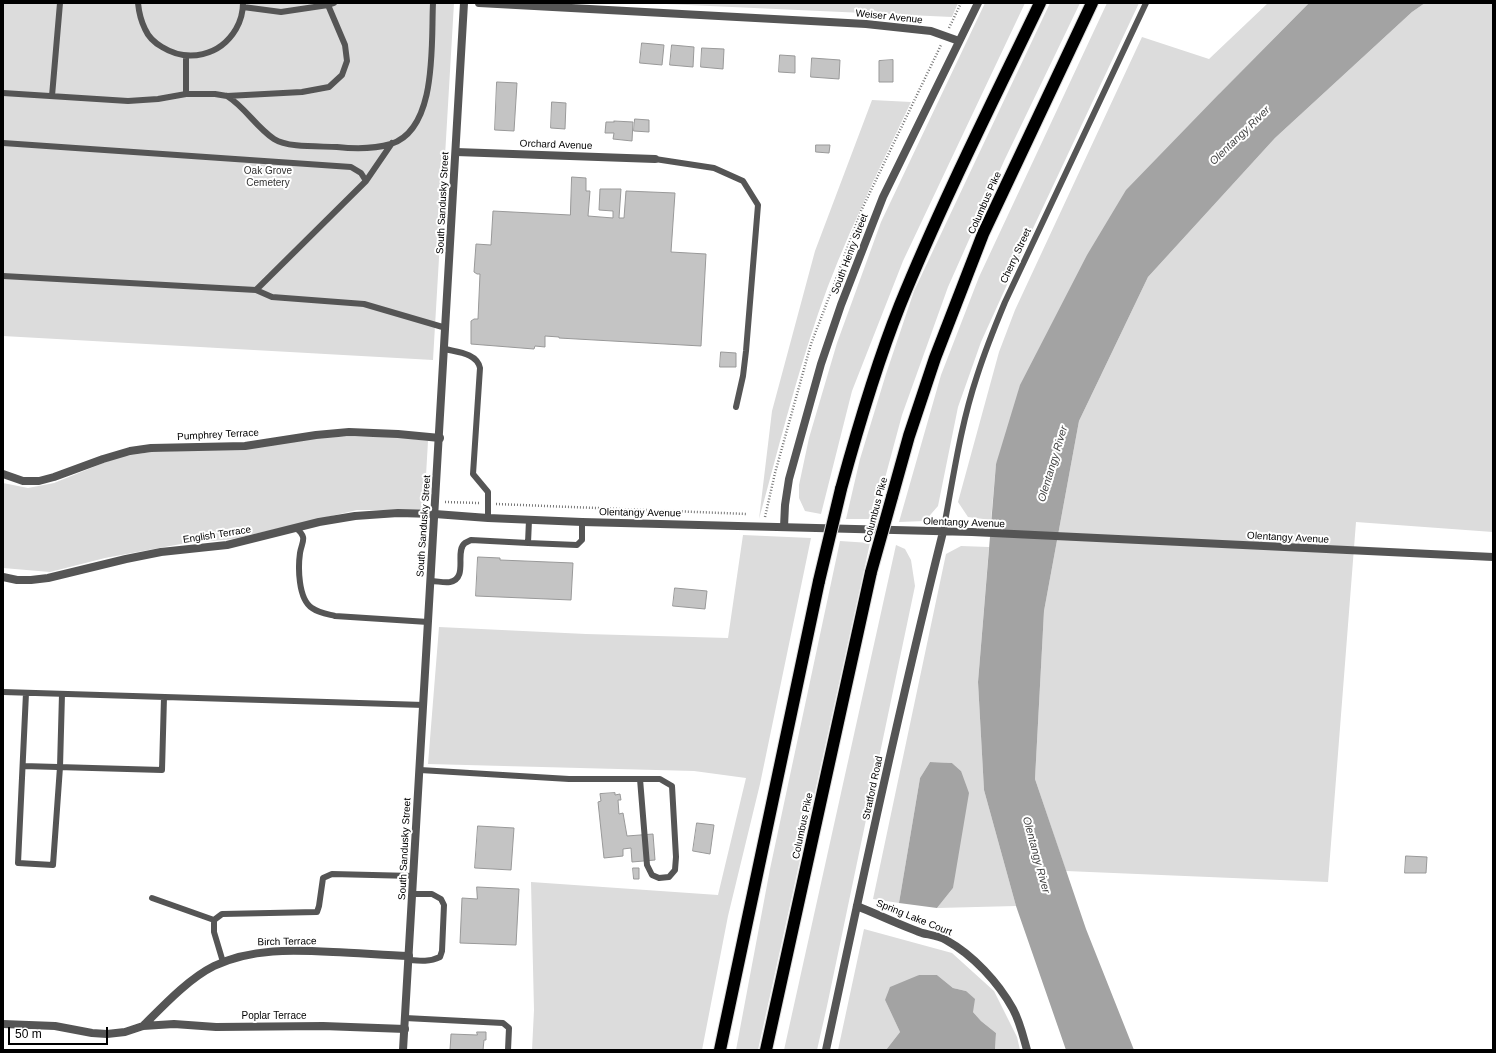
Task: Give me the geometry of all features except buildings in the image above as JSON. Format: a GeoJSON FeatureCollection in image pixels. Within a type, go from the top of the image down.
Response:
{"type":"FeatureCollection","features":[{"type":"Feature","properties":{"kind":"highway"},"geometry":{"type":"LineString","coordinates":[[720,1050],[819,580],[859,421],[900,306],[940,213],[1040,3]]}},
{"type":"Feature","properties":{"kind":"highway","name":"Columbus Pike"},"geometry":{"type":"LineString","coordinates":[[766,1050],[872,572],[909,436],[935,358],[983,234],[1092,3]]}},
{"type":"Feature","properties":{"kind":"street","name":"South Sandusky Street"},"geometry":{"type":"LineString","coordinates":[[403,1050],[440,438],[464,3]]}},
{"type":"Feature","properties":{"kind":"street","name":"Weiser Avenue"},"geometry":{"type":"LineString","coordinates":[[479,3],[866,24],[931,31],[959,41]]}},
{"type":"Feature","properties":{"kind":"street","name":"South Henry Street"},"geometry":{"type":"LineString","coordinates":[[784,527],[785,505],[791,471],[819,371],[841,305],[883,197],[978,3]]}},
{"type":"Feature","properties":{"kind":"street","name":"Orchard Avenue"},"geometry":{"type":"LineString","coordinates":[[456,152],[655,159]]}},
{"type":"Feature","properties":{"kind":"street","name":"Pumphrey Terrace"},"geometry":{"type":"LineString","coordinates":[[3,474],[23,481],[40,481],[103,459],[130,451],[151,448],[245,446],[316,435],[349,432],[398,434],[440,438]]}},
{"type":"Feature","properties":{"kind":"street","name":"English Terrace"},"geometry":{"type":"LineString","coordinates":[[3,577],[17,580],[48,578],[126,559],[161,552],[227,545],[319,522],[355,516],[398,513],[435,514]]}},
{"type":"Feature","properties":{"kind":"street","name":"Olentangy Avenue"},"geometry":{"type":"LineString","coordinates":[[435,514],[582,522],[972,532],[1493,557]]}},
{"type":"Feature","properties":{"kind":"street","name":"Stratford Road"},"geometry":{"type":"LineString","coordinates":[[826,1050],[923,612],[943,532]]}},
{"type":"Feature","properties":{"kind":"street","name":"Spring Lake Court"},"geometry":{"type":"LineString","coordinates":[[857,906],[922,933],[944,939],[966,954],[986,972],[1014,1010],[1027,1050]]}},
{"type":"Feature","properties":{"kind":"street","name":"Birch Terrace"},"geometry":{"type":"LineString","coordinates":[[143,1026],[169,1000],[203,973],[233,958],[257,952],[283,950],[409,958]]}},
{"type":"Feature","properties":{"kind":"street"},"geometry":{"type":"LineString","coordinates":[[3,1024],[54,1026],[107,1034],[125,1032],[143,1026]]}},
{"type":"Feature","properties":{"kind":"street","name":"Poplar Terrace"},"geometry":{"type":"LineString","coordinates":[[143,1026],[174,1024],[216,1027],[324,1026],[405,1029]]}},
{"type":"Feature","properties":{"kind":"lane"},"geometry":{"type":"LineString","coordinates":[[52,96],[60,3]]}},
{"type":"Feature","properties":{"kind":"lane"},"geometry":{"type":"LineString","coordinates":[[3,93],[128,101],[158,99],[186,94],[215,94],[227,96],[302,92],[329,87],[342,75],[347,61],[345,45],[330,4],[281,12],[243,5],[239,23],[231,37],[218,48],[203,55],[186,56],[170,52],[156,43],[146,31],[139,16],[138,3]]}},
{"type":"Feature","properties":{"kind":"lane"},"geometry":{"type":"LineString","coordinates":[[227,96],[236,102],[264,131],[275,140],[289,144],[347,148],[373,148],[392,144],[405,136],[422,113],[430,79],[432,3]]}},
{"type":"Feature","properties":{"kind":"lane","name":"Cherry Street"},"geometry":{"type":"LineString","coordinates":[[943,532],[963,427],[976,376],[990,339],[1005,302],[1146,3]]}},
{"type":"Feature","properties":{"kind":"lane"},"geometry":{"type":"LineString","coordinates":[[186,56],[186,94]]}},
{"type":"Feature","properties":{"kind":"lane"},"geometry":{"type":"LineString","coordinates":[[3,142],[351,167],[361,173],[366,180]]}},
{"type":"Feature","properties":{"kind":"lane"},"geometry":{"type":"LineString","coordinates":[[256,290],[366,180],[392,144]]}},
{"type":"Feature","properties":{"kind":"lane"},"geometry":{"type":"LineString","coordinates":[[655,159],[714,168],[743,181],[758,205],[746,351],[743,376],[736,407]]}},
{"type":"Feature","properties":{"kind":"lane"},"geometry":{"type":"LineString","coordinates":[[3,276],[256,290],[272,297],[364,304],[446,328]]}},
{"type":"Feature","properties":{"kind":"lane"},"geometry":{"type":"LineString","coordinates":[[445,349],[473,356],[478,362],[480,368],[473,474],[488,492],[488,518]]}},
{"type":"Feature","properties":{"kind":"lane"},"geometry":{"type":"LineString","coordinates":[[528,543],[529,520]]}},
{"type":"Feature","properties":{"kind":"lane"},"geometry":{"type":"LineString","coordinates":[[431,581],[451,582],[457,578],[460,571],[464,543],[471,540],[577,545],[582,540],[582,522]]}},
{"type":"Feature","properties":{"kind":"lane"},"geometry":{"type":"LineString","coordinates":[[296,528],[302,533],[304,540],[300,551],[300,581],[304,598],[310,608],[321,613],[335,616],[428,622]]}},
{"type":"Feature","properties":{"kind":"lane"},"geometry":{"type":"LineString","coordinates":[[3,692],[424,705]]}},
{"type":"Feature","properties":{"kind":"lane"},"geometry":{"type":"LineString","coordinates":[[26,693],[18,864],[53,865],[60,767],[62,694]]}},
{"type":"Feature","properties":{"kind":"lane"},"geometry":{"type":"LineString","coordinates":[[23,766],[162,770],[164,697]]}},
{"type":"Feature","properties":{"kind":"lane"},"geometry":{"type":"LineString","coordinates":[[420,770],[568,778],[660,779],[672,786],[676,857],[675,870],[669,877],[658,878],[652,875],[647,866],[640,779]]}},
{"type":"Feature","properties":{"kind":"lane"},"geometry":{"type":"LineString","coordinates":[[214,920],[222,914],[317,912],[324,878],[332,874],[414,876]]}},
{"type":"Feature","properties":{"kind":"lane"},"geometry":{"type":"LineString","coordinates":[[409,958],[419,961],[432,960],[440,957],[442,951],[444,905],[442,899],[432,894],[412,894]]}},
{"type":"Feature","properties":{"kind":"lane"},"geometry":{"type":"LineString","coordinates":[[152,898],[214,920]]}},
{"type":"Feature","properties":{"kind":"lane"},"geometry":{"type":"LineString","coordinates":[[214,920],[214,932],[223,962]]}},
{"type":"Feature","properties":{"kind":"lane"},"geometry":{"type":"LineString","coordinates":[[405,1018],[503,1023],[509,1028],[508,1050]]}},
{"type":"Feature","properties":{"kind":"path"},"geometry":{"type":"LineString","coordinates":[[436,501],[751,514]]}},
{"type":"Feature","properties":{"kind":"path"},"geometry":{"type":"LineString","coordinates":[[758,515],[766,515]]}},
{"type":"Feature","properties":{"kind":"green space","name":"Oak Grove Cemetery"},"geometry":{"type":"Polygon","coordinates":[[[3,3],[454,3],[433,360],[3,336],[3,3]]]}},
{"type":"Feature","properties":{"kind":"green space"},"geometry":{"type":"Polygon","coordinates":[[[644,3],[958,3],[952,17],[644,3]]]}},
{"type":"Feature","properties":{"kind":"green space"},"geometry":{"type":"Polygon","coordinates":[[[985,3],[1025,3],[903,261],[852,391],[821,514],[805,511],[799,498],[799,485],[809,438],[837,343],[881,222],[985,3]]]}},
{"type":"Feature","properties":{"kind":"green space"},"geometry":{"type":"Polygon","coordinates":[[[1050,3],[1080,3],[1004,161],[948,287],[902,415],[874,519],[846,519],[860,459],[886,374],[914,291],[1050,3]]]}},
{"type":"Feature","properties":{"kind":"green space"},"geometry":{"type":"Polygon","coordinates":[[[1107,3],[1139,3],[981,342],[958,407],[938,506],[925,521],[899,522],[941,375],[979,277],[1107,3]]]}},
{"type":"Feature","properties":{"kind":"green space"},"geometry":{"type":"Polygon","coordinates":[[[1268,3],[1309,3],[1220,93],[996,464],[991,520],[968,517],[958,502],[999,352],[1015,310],[1142,37],[1209,59],[1268,3]]]}},
{"type":"Feature","properties":{"kind":"green space"},"geometry":{"type":"Polygon","coordinates":[[[1425,3],[1493,3],[1493,532],[1356,522],[1328,882],[1066,871],[1035,779],[1044,611],[1079,421],[1148,277],[1275,138],[1412,12],[1425,3]]]}},
{"type":"Feature","properties":{"kind":"green space"},"geometry":{"type":"Polygon","coordinates":[[[872,100],[911,102],[838,260],[818,314],[787,416],[759,519],[772,411],[815,251],[872,100]]]}},
{"type":"Feature","properties":{"kind":"green space"},"geometry":{"type":"Polygon","coordinates":[[[325,437],[399,437],[428,441],[424,510],[357,510],[233,539],[181,544],[105,558],[50,572],[3,568],[3,483],[28,488],[54,483],[118,457],[151,452],[254,448],[325,437]]]}},
{"type":"Feature","properties":{"kind":"green space"},"geometry":{"type":"Polygon","coordinates":[[[743,535],[811,538],[760,784],[728,916],[702,1050],[532,1050],[534,1010],[531,882],[718,895],[746,778],[694,771],[428,764],[439,627],[586,634],[728,638],[743,535]]]}},
{"type":"Feature","properties":{"kind":"green space"},"geometry":{"type":"Polygon","coordinates":[[[840,541],[870,543],[758,1050],[736,1050],[770,869],[840,541]]]}},
{"type":"Feature","properties":{"kind":"green space"},"geometry":{"type":"Polygon","coordinates":[[[896,545],[905,549],[911,560],[915,586],[827,1006],[817,1050],[784,1050],[896,545]]]}},
{"type":"Feature","properties":{"kind":"green space"},"geometry":{"type":"Polygon","coordinates":[[[961,546],[989,547],[978,682],[984,790],[1016,906],[937,908],[953,888],[961,771],[952,763],[930,762],[920,778],[899,903],[873,899],[946,554],[961,546]]]}},
{"type":"Feature","properties":{"kind":"green space"},"geometry":{"type":"Polygon","coordinates":[[[864,929],[952,953],[994,991],[1017,1037],[1020,1050],[995,1050],[996,1033],[981,1021],[973,1012],[966,991],[953,988],[937,975],[919,975],[885,1000],[900,1032],[886,1050],[838,1050],[864,929]]]}},
{"type":"Feature","properties":{"kind":"water","name":"Olentangy River"},"geometry":{"type":"Polygon","coordinates":[[[1309,3],[1425,3],[1412,12],[1275,138],[1148,277],[1079,421],[1044,611],[1035,779],[1086,929],[1134,1050],[1066,1050],[1016,906],[984,790],[978,682],[996,464],[1020,385],[1087,255],[1126,190],[1309,3]]]}},
{"type":"Feature","properties":{"kind":"water"},"geometry":{"type":"Polygon","coordinates":[[[930,762],[952,763],[961,771],[969,793],[953,888],[937,908],[899,903],[920,778],[930,762]]]}},
{"type":"Feature","properties":{"kind":"water"},"geometry":{"type":"Polygon","coordinates":[[[919,975],[937,975],[953,988],[966,991],[975,999],[973,1012],[981,1021],[996,1033],[995,1050],[886,1050],[900,1032],[885,1000],[890,987],[919,975]]]}}]}
